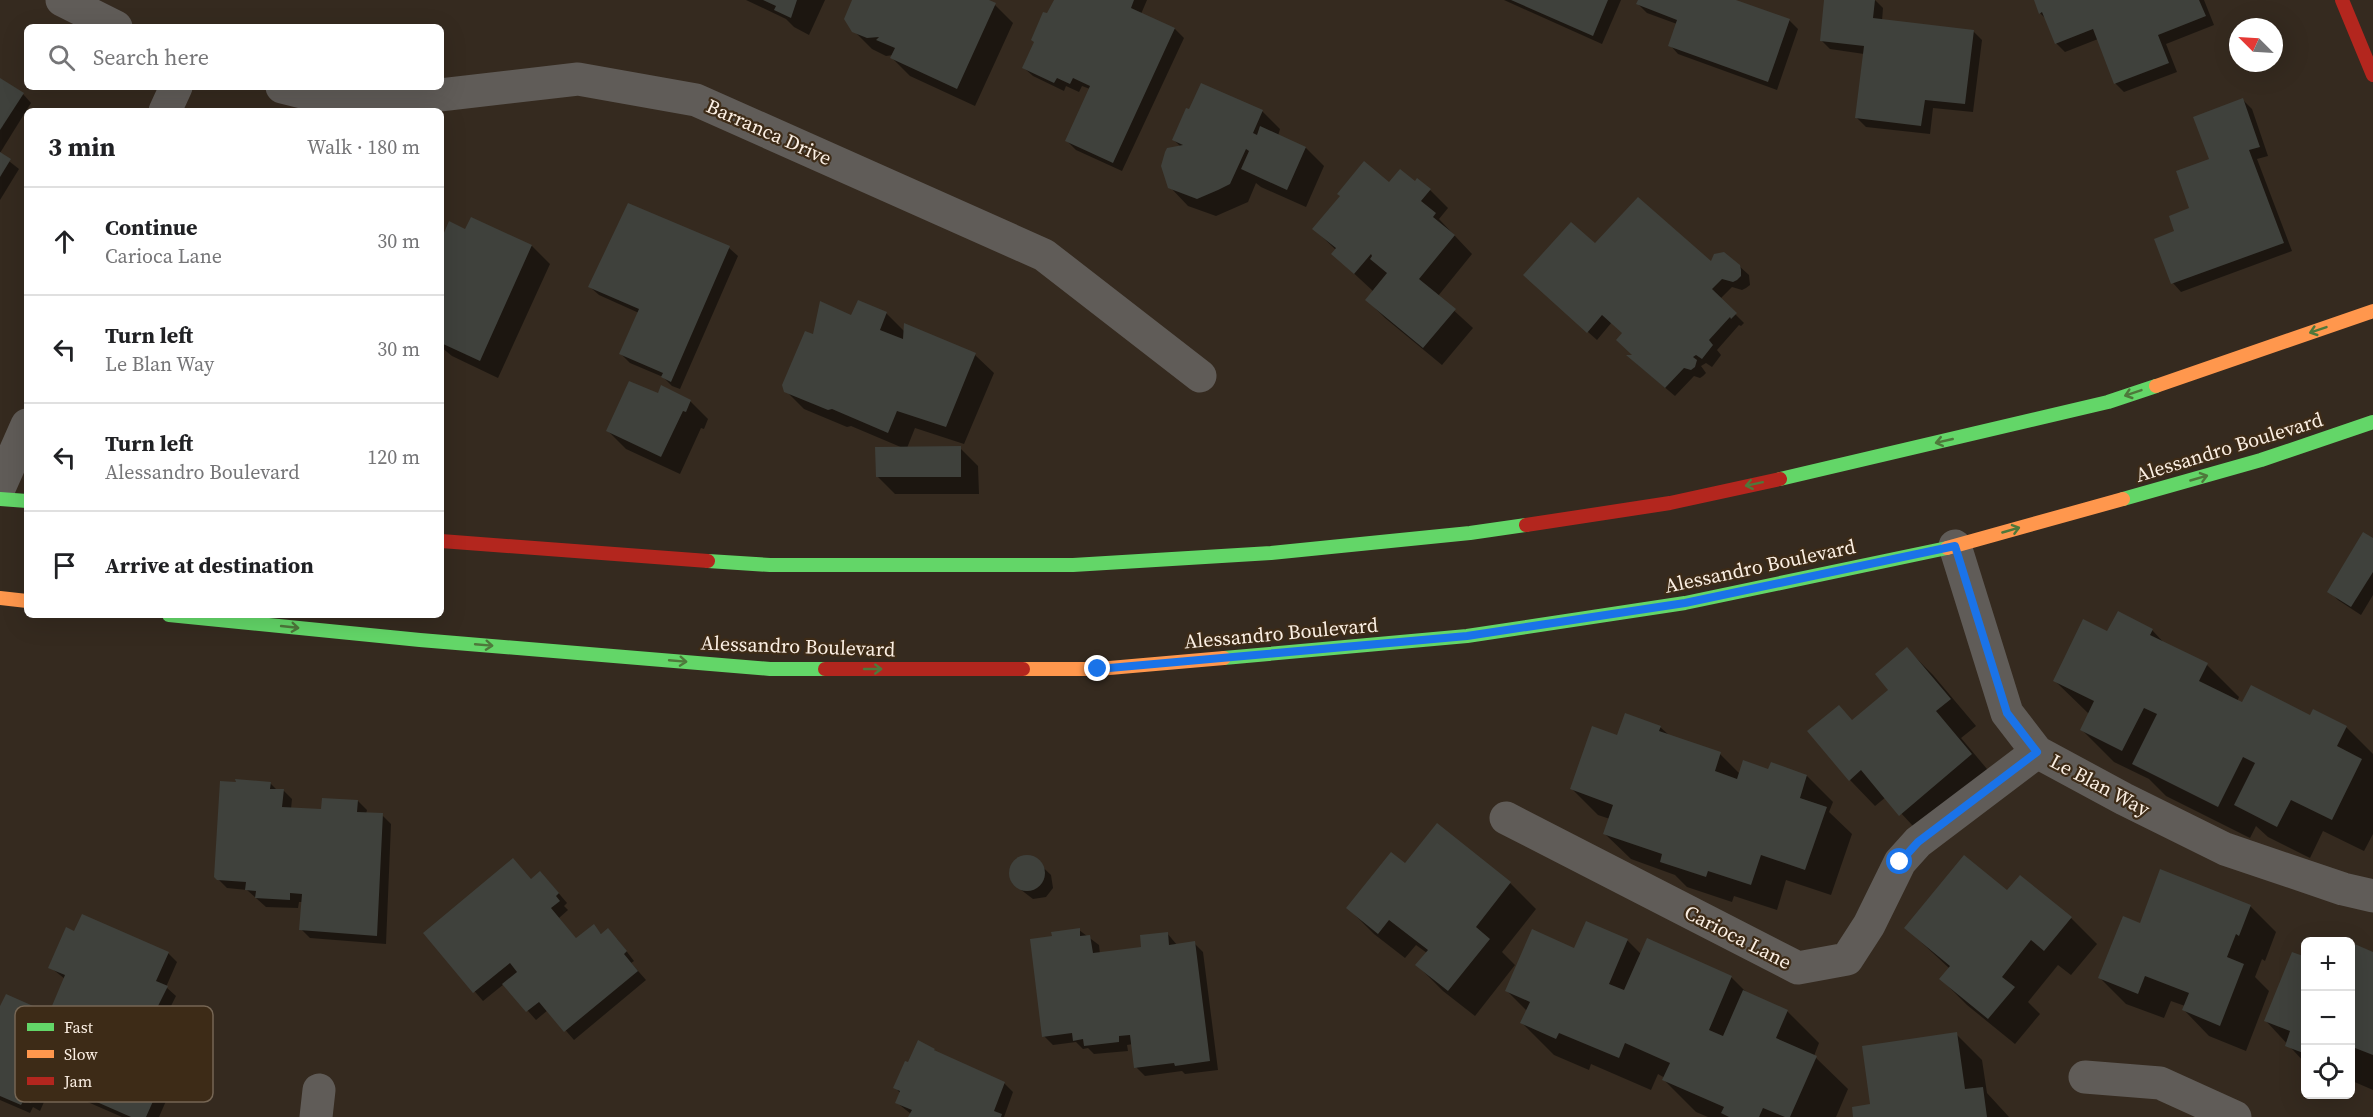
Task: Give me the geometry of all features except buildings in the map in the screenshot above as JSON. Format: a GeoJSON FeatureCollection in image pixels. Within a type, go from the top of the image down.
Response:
{"type":"FeatureCollection","features":[{"type":"Feature","properties":{"kind":"main road"},"geometry":{"type":"LineString","coordinates":[[2342,0],[2373,75]]}},
{"type":"Feature","properties":{"kind":"main road"},"geometry":{"type":"LineString","coordinates":[[444,542],[770,565],[1073,565],[1271,554],[1470,533],[1670,503],[1884,456],[2108,402],[2373,311]]}},
{"type":"Feature","properties":{"kind":"main road","name":"Alessandro Boulevard"},"geometry":{"type":"LineString","coordinates":[[199,618],[420,640],[770,669],[1098,669],[1467,636],[1685,603],[1955,546],[2261,460],[2373,422]]}},
{"type":"Feature","properties":{"kind":"main road"},"geometry":{"type":"LineString","coordinates":[[0,499],[24,501]]}},
{"type":"Feature","properties":{"kind":"main road"},"geometry":{"type":"LineString","coordinates":[[0,598],[24,601]]}},
{"type":"Feature","properties":{"kind":"street"},"geometry":{"type":"LineString","coordinates":[[62,0],[110,24]]}},
{"type":"Feature","properties":{"kind":"street","name":"Barranca Drive"},"geometry":{"type":"LineString","coordinates":[[294,90],[354,105],[578,79],[696,100],[1044,255],[1200,376]]}},
{"type":"Feature","properties":{"kind":"street"},"geometry":{"type":"LineString","coordinates":[[166,108],[175,90]]}},
{"type":"Feature","properties":{"kind":"street"},"geometry":{"type":"LineString","coordinates":[[0,486],[24,432]]}},
{"type":"Feature","properties":{"kind":"street","name":"Le Blan Way"},"geometry":{"type":"LineString","coordinates":[[1955,546],[2007,713],[2037,752],[2124,799],[2225,849],[2343,889],[2373,896]]}},
{"type":"Feature","properties":{"kind":"street","name":"Carioca Lane"},"geometry":{"type":"LineString","coordinates":[[1506,818],[1798,968],[1847,959],[1869,925],[1900,862],[1918,842],[2037,752]]}},
{"type":"Feature","properties":{"kind":"street"},"geometry":{"type":"LineString","coordinates":[[2085,1077],[2160,1083],[2235,1117]]}},
{"type":"Feature","properties":{"kind":"traffic: fast"},"geometry":{"type":"LineString","coordinates":[[1780,479],[2108,402],[2156,386]]}},
{"type":"Feature","properties":{"kind":"traffic: fast"},"geometry":{"type":"LineString","coordinates":[[2123,499],[2261,460],[2373,422]]}},
{"type":"Feature","properties":{"kind":"traffic: fast"},"geometry":{"type":"LineString","coordinates":[[0,499],[24,501]]}},
{"type":"Feature","properties":{"kind":"traffic: fast"},"geometry":{"type":"LineString","coordinates":[[708,561],[770,565],[1073,565],[1271,553],[1470,533],[1526,525]]}},
{"type":"Feature","properties":{"kind":"traffic: fast"},"geometry":{"type":"LineString","coordinates":[[1224,658],[1467,636],[1685,603],[1947,548]]}},
{"type":"Feature","properties":{"kind":"traffic: fast"},"geometry":{"type":"LineString","coordinates":[[199,618],[420,640],[770,669],[825,669]]}},
{"type":"Feature","properties":{"kind":"traffic: slow"},"geometry":{"type":"LineString","coordinates":[[2156,386],[2373,311]]}},
{"type":"Feature","properties":{"kind":"traffic: slow"},"geometry":{"type":"LineString","coordinates":[[1947,548],[2123,499]]}},
{"type":"Feature","properties":{"kind":"traffic: slow"},"geometry":{"type":"LineString","coordinates":[[0,598],[24,601]]}},
{"type":"Feature","properties":{"kind":"traffic: slow"},"geometry":{"type":"LineString","coordinates":[[1023,669],[1098,669],[1224,658]]}},
{"type":"Feature","properties":{"kind":"traffic: jam"},"geometry":{"type":"LineString","coordinates":[[2342,0],[2373,75]]}},
{"type":"Feature","properties":{"kind":"traffic: jam"},"geometry":{"type":"LineString","coordinates":[[1526,525],[1670,503],[1780,479]]}},
{"type":"Feature","properties":{"kind":"traffic: jam"},"geometry":{"type":"LineString","coordinates":[[444,541],[708,561]]}},
{"type":"Feature","properties":{"kind":"traffic: jam"},"geometry":{"type":"LineString","coordinates":[[825,669],[1023,669]]}},
{"type":"Feature","properties":{"kind":"route"},"geometry":{"type":"LineString","coordinates":[[1098,669],[1467,636],[1685,603],[1955,546],[2007,713],[2037,752],[1918,842],[1900,862]]}}]}
